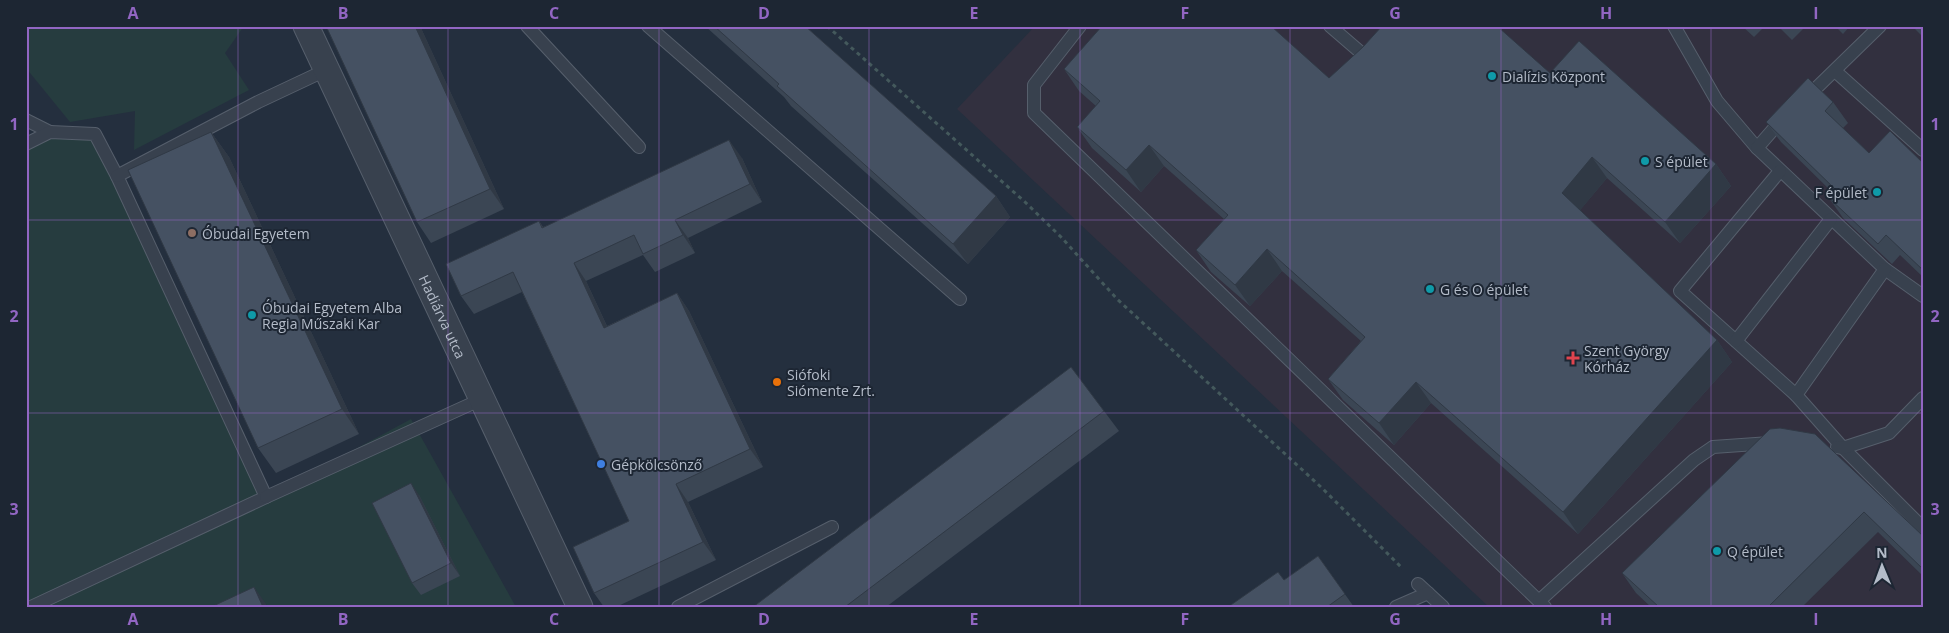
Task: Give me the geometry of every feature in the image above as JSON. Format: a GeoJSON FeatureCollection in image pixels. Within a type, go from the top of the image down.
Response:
{"type":"FeatureCollection","features":[{"type":"Feature","properties":{"kind":"street","name":"Hadiárva utca"},"geometry":{"type":"LineString","coordinates":[[306,26],[580,607]]}},
{"type":"Feature","properties":{"kind":"lane"},"geometry":{"type":"LineString","coordinates":[[528,26],[639,147]]}},
{"type":"Feature","properties":{"kind":"lane"},"geometry":{"type":"LineString","coordinates":[[648,26],[960,298]]}},
{"type":"Feature","properties":{"kind":"lane"},"geometry":{"type":"LineString","coordinates":[[1080,26],[1034,85],[1034,113],[1542,604],[1694,460],[1713,446],[1785,441]]}},
{"type":"Feature","properties":{"kind":"lane"},"geometry":{"type":"LineString","coordinates":[[1330,26],[1359,51]]}},
{"type":"Feature","properties":{"kind":"lane"},"geometry":{"type":"LineString","coordinates":[[1674,26],[1717,101],[1757,148],[1885,268],[1923,296]]}},
{"type":"Feature","properties":{"kind":"lane"},"geometry":{"type":"LineString","coordinates":[[1757,148],[1794,108],[1835,71],[1880,26]]}},
{"type":"Feature","properties":{"kind":"lane"},"geometry":{"type":"LineString","coordinates":[[117,176],[258,102],[326,70]]}},
{"type":"Feature","properties":{"kind":"lane"},"geometry":{"type":"LineString","coordinates":[[1835,71],[1923,150]]}},
{"type":"Feature","properties":{"kind":"lane"},"geometry":{"type":"LineString","coordinates":[[26,120],[50,132],[95,134],[117,176],[266,497]]}},
{"type":"Feature","properties":{"kind":"lane"},"geometry":{"type":"LineString","coordinates":[[26,144],[50,132]]}},
{"type":"Feature","properties":{"kind":"lane"},"geometry":{"type":"LineString","coordinates":[[1780,171],[1680,291],[1796,395],[1843,448],[1923,528]]}},
{"type":"Feature","properties":{"kind":"lane"},"geometry":{"type":"LineString","coordinates":[[1736,341],[1831,219]]}},
{"type":"Feature","properties":{"kind":"lane"},"geometry":{"type":"LineString","coordinates":[[1796,395],[1885,268]]}},
{"type":"Feature","properties":{"kind":"lane"},"geometry":{"type":"LineString","coordinates":[[1823,445],[1843,448],[1889,433],[1923,398]]}},
{"type":"Feature","properties":{"kind":"lane"},"geometry":{"type":"LineString","coordinates":[[31,607],[482,399]]}},
{"type":"Feature","properties":{"kind":"lane"},"geometry":{"type":"LineString","coordinates":[[678,607],[832,526]]}},
{"type":"Feature","properties":{"kind":"lane"},"geometry":{"type":"LineString","coordinates":[[1418,584],[1443,607]]}},
{"type":"Feature","properties":{"kind":"lane"},"geometry":{"type":"LineString","coordinates":[[1396,607],[1428,593]]}},
{"type":"Feature","properties":{"kind":"path"},"geometry":{"type":"LineString","coordinates":[[826,26],[1026,202],[1061,237],[1117,299],[1322,488],[1418,584]]}},
{"type":"Feature","properties":{"kind":"shaded area","name":"Szent György Kórház"},"geometry":{"type":"Polygon","coordinates":[[[1035,26],[1923,26],[1923,607],[1489,607],[957,109],[1035,26]]]}},
{"type":"Feature","properties":{"kind":"green space"},"geometry":{"type":"Polygon","coordinates":[[[26,26],[244,26],[225,53],[249,90],[134,150],[135,111],[70,122],[26,68],[26,26]]]}},
{"type":"Feature","properties":{"kind":"green space"},"geometry":{"type":"Polygon","coordinates":[[[50,132],[95,134],[267,497],[411,419],[516,607],[267,607],[266,604],[260,607],[26,607],[26,144],[50,132]]]}},
{"type":"Feature","properties":{"kind":"building"},"geometry":{"type":"Polygon","coordinates":[[[326,26],[415,26],[490,189],[417,222],[326,26]]]}},
{"type":"Feature","properties":{"kind":"building"},"geometry":{"type":"Polygon","coordinates":[[[714,26],[805,26],[996,196],[953,244],[777,86],[779,84],[714,26]]]}},
{"type":"Feature","properties":{"kind":"building","name":"G és O épület"},"geometry":{"type":"Polygon","coordinates":[[[1102,26],[1271,26],[1329,78],[1363,47],[1382,26],[1497,26],[1550,73],[1579,41],[1716,164],[1665,222],[1592,157],[1562,193],[1717,340],[1563,512],[1416,382],[1379,423],[1328,379],[1365,337],[1267,249],[1235,285],[1196,250],[1228,215],[1149,145],[1126,170],[1077,127],[1100,101],[1064,69],[1102,26]]]}},
{"type":"Feature","properties":{"kind":"building","name":"F épület"},"geometry":{"type":"Polygon","coordinates":[[[1808,78],[1833,102],[1825,111],[1869,153],[1890,131],[1923,163],[1923,270],[1886,235],[1878,244],[1829,198],[1836,190],[1766,122],[1808,78]]]}},
{"type":"Feature","properties":{"kind":"building","name":"Óbudai Egyetem Alba Regia Műszaki Kar"},"geometry":{"type":"Polygon","coordinates":[[[211,132],[342,409],[258,448],[128,170],[211,132]]]}},
{"type":"Feature","properties":{"kind":"building"},"geometry":{"type":"Polygon","coordinates":[[[729,140],[750,184],[675,220],[683,235],[643,254],[634,235],[574,263],[604,328],[677,293],[750,449],[676,484],[703,542],[594,593],[573,547],[629,521],[513,272],[461,296],[446,264],[539,221],[542,228],[729,140]]]}},
{"type":"Feature","properties":{"kind":"building"},"geometry":{"type":"Polygon","coordinates":[[[1071,367],[1104,411],[845,607],[753,607],[1071,367]]]}},
{"type":"Feature","properties":{"kind":"building"},"geometry":{"type":"Polygon","coordinates":[[[1780,428],[1815,434],[1923,536],[1923,569],[1864,512],[1768,607],[1659,607],[1622,573],[1770,429],[1780,428]]]}},
{"type":"Feature","properties":{"kind":"building"},"geometry":{"type":"Polygon","coordinates":[[[411,483],[451,563],[412,583],[372,503],[411,483]]]}},
{"type":"Feature","properties":{"kind":"building"},"geometry":{"type":"Polygon","coordinates":[[[1318,556],[1345,594],[1327,607],[1228,607],[1278,572],[1284,580],[1318,556]]]}},
{"type":"Feature","properties":{"kind":"building"},"geometry":{"type":"Polygon","coordinates":[[[254,587],[263,607],[211,607],[254,587]]]}},
{"type":"Feature","properties":{"kind":"place","name":"Dialízis Központ"},"geometry":{"type":"Point","coordinates":[1492,76]}},
{"type":"Feature","properties":{"kind":"place","name":"S épület"},"geometry":{"type":"Point","coordinates":[1645,161]}},
{"type":"Feature","properties":{"kind":"place","name":"F épület"},"geometry":{"type":"Point","coordinates":[1877,192]}},
{"type":"Feature","properties":{"kind":"place","name":"Óbudai Egyetem"},"geometry":{"type":"Point","coordinates":[192,233]}},
{"type":"Feature","properties":{"kind":"place","name":"G és O épület"},"geometry":{"type":"Point","coordinates":[1430,289]}},
{"type":"Feature","properties":{"kind":"place","name":"Óbudai Egyetem Alba Regia Műszaki Kar"},"geometry":{"type":"Point","coordinates":[252,315]}},
{"type":"Feature","properties":{"kind":"place","name":"Szent György Kórház"},"geometry":{"type":"Point","coordinates":[1573,358]}},
{"type":"Feature","properties":{"kind":"place","name":"Siófoki Siómente Zrt."},"geometry":{"type":"Point","coordinates":[777,382]}},
{"type":"Feature","properties":{"kind":"place","name":"Gépkölcsönző"},"geometry":{"type":"Point","coordinates":[601,464]}},
{"type":"Feature","properties":{"kind":"place","name":"Q épület"},"geometry":{"type":"Point","coordinates":[1717,551]}}]}
